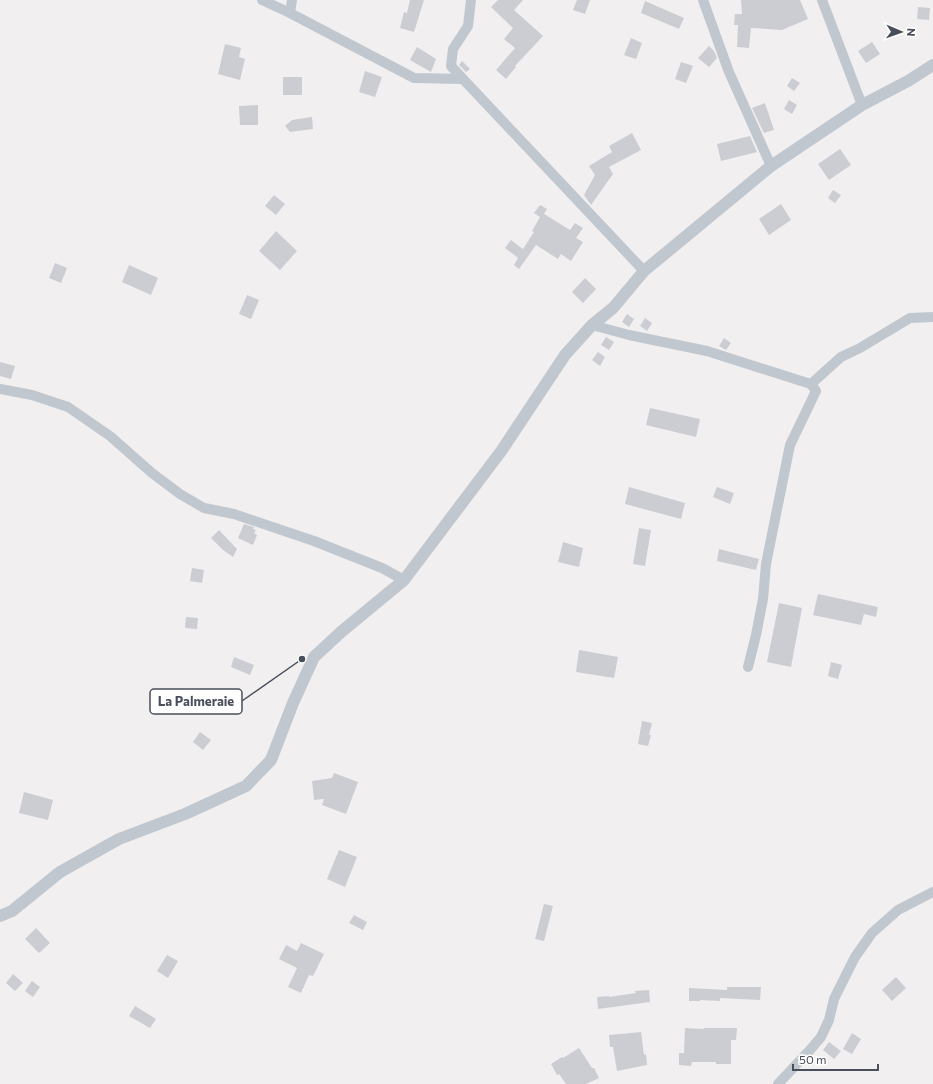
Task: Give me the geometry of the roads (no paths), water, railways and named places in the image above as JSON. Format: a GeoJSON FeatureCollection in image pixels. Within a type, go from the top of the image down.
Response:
{"type":"FeatureCollection","features":[{"type":"Feature","properties":{"kind":"street"},"geometry":{"type":"LineString","coordinates":[[262,0],[290,13],[414,78],[463,79]]}},
{"type":"Feature","properties":{"kind":"street"},"geometry":{"type":"LineString","coordinates":[[290,13],[292,0]]}},
{"type":"Feature","properties":{"kind":"street"},"geometry":{"type":"LineString","coordinates":[[471,0],[468,26],[453,50],[451,66],[644,271]]}},
{"type":"Feature","properties":{"kind":"street"},"geometry":{"type":"LineString","coordinates":[[703,0],[729,72],[772,166]]}},
{"type":"Feature","properties":{"kind":"street"},"geometry":{"type":"LineString","coordinates":[[822,0],[862,105]]}},
{"type":"Feature","properties":{"kind":"street"},"geometry":{"type":"LineString","coordinates":[[0,916],[12,910],[60,872],[118,839],[185,814],[246,786],[271,760],[293,703],[314,657],[341,632],[404,580],[502,450],[565,355],[592,326],[612,308],[644,271],[772,166],[862,105],[908,80],[933,64]]}},
{"type":"Feature","properties":{"kind":"street"},"geometry":{"type":"LineString","coordinates":[[811,384],[841,357],[860,348],[910,318],[933,317]]}},
{"type":"Feature","properties":{"kind":"street"},"geometry":{"type":"LineString","coordinates":[[592,326],[707,351],[811,384],[816,392],[790,445],[766,564],[763,599],[748,667]]}},
{"type":"Feature","properties":{"kind":"street"},"geometry":{"type":"LineString","coordinates":[[0,389],[32,395],[68,407],[110,436],[174,490],[204,508],[234,514],[314,541],[382,568],[404,580]]}},
{"type":"Feature","properties":{"kind":"street"},"geometry":{"type":"LineString","coordinates":[[778,1084],[821,1037],[829,1020],[834,999],[855,957],[872,932],[898,910],[933,892]]}},
{"type":"Feature","properties":{"kind":"place","name":"La Palmeraie"},"geometry":{"type":"Point","coordinates":[302,659]}}]}
